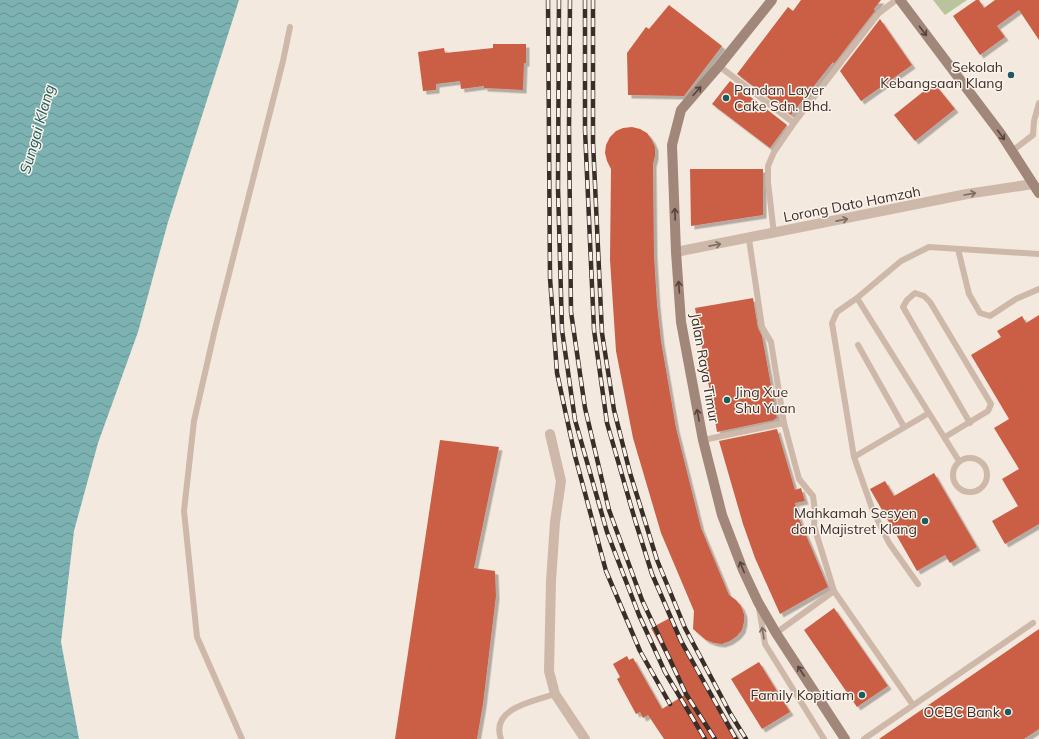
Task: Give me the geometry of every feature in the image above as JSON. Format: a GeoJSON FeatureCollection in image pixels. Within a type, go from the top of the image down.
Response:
{"type":"FeatureCollection","features":[{"type":"Feature","properties":{"kind":"main road","name":"Jalan Raya Timur"},"geometry":{"type":"LineString","coordinates":[[772,0],[719,66],[680,110],[672,146],[676,252],[682,322],[703,440],[722,515],[743,570],[758,602],[776,633],[845,739]]}},
{"type":"Feature","properties":{"kind":"main road"},"geometry":{"type":"LineString","coordinates":[[900,0],[1012,151],[1036,188]]}},
{"type":"Feature","properties":{"kind":"street","name":"Lorong Dato Hamzah"},"geometry":{"type":"LineString","coordinates":[[676,252],[749,239],[967,194],[1036,188]]}},
{"type":"Feature","properties":{"kind":"street"},"geometry":{"type":"LineString","coordinates":[[550,434],[561,481],[554,529],[549,631],[549,671],[555,694],[585,739]]}},
{"type":"Feature","properties":{"kind":"lane"},"geometry":{"type":"LineString","coordinates":[[774,234],[768,182],[768,166],[774,152],[794,123],[879,13],[896,0]]}},
{"type":"Feature","properties":{"kind":"lane"},"geometry":{"type":"LineString","coordinates":[[242,739],[197,637],[184,511],[194,421],[216,322],[283,61],[290,27]]}},
{"type":"Feature","properties":{"kind":"lane"},"geometry":{"type":"LineString","coordinates":[[719,66],[794,123]]}},
{"type":"Feature","properties":{"kind":"lane"},"geometry":{"type":"LineString","coordinates":[[1012,151],[1033,135],[1034,122],[1039,103]]}},
{"type":"Feature","properties":{"kind":"lane"},"geometry":{"type":"LineString","coordinates":[[749,239],[762,327],[771,342],[784,423],[799,479],[813,496],[815,511],[814,526],[834,591],[913,706]]}},
{"type":"Feature","properties":{"kind":"lane"},"geometry":{"type":"LineString","coordinates":[[918,584],[889,543],[873,511],[854,457],[832,323],[837,312],[857,298],[901,261],[929,247],[1039,254]]}},
{"type":"Feature","properties":{"kind":"lane"},"geometry":{"type":"LineString","coordinates":[[958,249],[969,294],[980,313],[990,316],[1016,299],[1039,290]]}},
{"type":"Feature","properties":{"kind":"lane"},"geometry":{"type":"LineString","coordinates":[[945,437],[970,423],[988,411],[991,404],[930,302],[924,296],[915,293],[907,300],[903,307],[970,423]]}},
{"type":"Feature","properties":{"kind":"lane"},"geometry":{"type":"LineString","coordinates":[[857,298],[959,461]]}},
{"type":"Feature","properties":{"kind":"lane"},"geometry":{"type":"LineString","coordinates":[[858,345],[904,428]]}},
{"type":"Feature","properties":{"kind":"lane"},"geometry":{"type":"LineString","coordinates":[[854,457],[929,413]]}},
{"type":"Feature","properties":{"kind":"lane"},"geometry":{"type":"LineString","coordinates":[[703,440],[784,423]]}},
{"type":"Feature","properties":{"kind":"lane"},"geometry":{"type":"LineString","coordinates":[[964,458],[975,458],[984,465],[986,470],[986,481],[979,490],[968,492],[962,491],[957,487],[954,482],[952,471],[959,461],[964,458]]}},
{"type":"Feature","properties":{"kind":"lane"},"geometry":{"type":"LineString","coordinates":[[776,633],[834,591]]}},
{"type":"Feature","properties":{"kind":"lane"},"geometry":{"type":"LineString","coordinates":[[758,602],[765,644],[824,739]]}},
{"type":"Feature","properties":{"kind":"lane"},"geometry":{"type":"LineString","coordinates":[[864,739],[1034,622]]}},
{"type":"Feature","properties":{"kind":"lane"},"geometry":{"type":"LineString","coordinates":[[502,739],[499,733],[500,724],[503,718],[510,711],[555,694]]}},
{"type":"Feature","properties":{"kind":"green space"},"geometry":{"type":"Polygon","coordinates":[[[933,0],[967,0],[945,15],[933,0]]]}},
{"type":"Feature","properties":{"kind":"water","name":"Sungai Klang"},"geometry":{"type":"Polygon","coordinates":[[[0,0],[239,0],[168,222],[138,332],[98,443],[74,531],[61,642],[79,739],[0,739],[0,0]]]}},
{"type":"Feature","properties":{"kind":"building"},"geometry":{"type":"Polygon","coordinates":[[[801,0],[881,0],[874,9],[875,11],[834,64],[833,62],[791,115],[737,74],[788,7],[793,11],[801,0]]]}},
{"type":"Feature","properties":{"kind":"building"},"geometry":{"type":"Polygon","coordinates":[[[976,0],[979,0],[984,8],[995,0],[1039,0],[1039,40],[1019,10],[997,26],[1005,37],[980,55],[953,16],[976,0]]]}},
{"type":"Feature","properties":{"kind":"building"},"geometry":{"type":"Polygon","coordinates":[[[669,5],[722,46],[684,96],[628,95],[627,53],[646,27],[649,29],[669,5]]]}},
{"type":"Feature","properties":{"kind":"building"},"geometry":{"type":"Polygon","coordinates":[[[880,19],[912,65],[861,101],[840,71],[880,19]]]}},
{"type":"Feature","properties":{"kind":"building"},"geometry":{"type":"Polygon","coordinates":[[[493,44],[526,44],[526,63],[524,63],[523,90],[484,88],[484,86],[461,89],[460,81],[436,84],[436,90],[423,91],[418,52],[444,48],[445,53],[493,48],[493,44]]]}},
{"type":"Feature","properties":{"kind":"building"},"geometry":{"type":"Polygon","coordinates":[[[730,81],[787,125],[770,148],[712,104],[730,81]]]}},
{"type":"Feature","properties":{"kind":"building"},"geometry":{"type":"Polygon","coordinates":[[[934,83],[955,109],[915,141],[894,115],[934,83]]]}},
{"type":"Feature","properties":{"kind":"building"},"geometry":{"type":"Polygon","coordinates":[[[632,127],[647,133],[655,147],[653,164],[654,255],[657,304],[661,341],[676,428],[701,528],[729,595],[741,606],[744,614],[742,630],[730,641],[722,644],[706,640],[693,629],[694,611],[661,533],[633,438],[616,351],[610,260],[611,169],[605,153],[606,145],[610,137],[616,131],[623,128],[632,127]]]}},
{"type":"Feature","properties":{"kind":"building"},"geometry":{"type":"Polygon","coordinates":[[[690,169],[763,169],[763,215],[691,226],[690,169]]]}},
{"type":"Feature","properties":{"kind":"building"},"geometry":{"type":"Polygon","coordinates":[[[753,298],[758,328],[762,336],[777,418],[774,419],[775,420],[717,432],[695,308],[753,298]]]}},
{"type":"Feature","properties":{"kind":"building"},"geometry":{"type":"Polygon","coordinates":[[[1039,315],[1039,524],[1005,544],[992,521],[1018,506],[1002,479],[1019,469],[994,428],[1009,419],[971,355],[1001,337],[997,331],[1022,316],[1026,323],[1039,315]]]}},
{"type":"Feature","properties":{"kind":"building"},"geometry":{"type":"Polygon","coordinates":[[[777,429],[795,490],[801,488],[805,501],[795,503],[800,521],[828,587],[780,614],[755,558],[743,524],[719,441],[777,429]]]}},
{"type":"Feature","properties":{"kind":"building"},"geometry":{"type":"Polygon","coordinates":[[[440,440],[499,447],[474,568],[495,571],[496,596],[483,704],[477,739],[395,739],[440,440]]]}},
{"type":"Feature","properties":{"kind":"building","name":"Mahkamah Sesyen dan Majistret Klang"},"geometry":{"type":"Polygon","coordinates":[[[934,473],[977,547],[950,563],[945,555],[917,571],[870,489],[885,481],[894,496],[934,473]]]}},
{"type":"Feature","properties":{"kind":"building"},"geometry":{"type":"Polygon","coordinates":[[[834,608],[888,686],[857,707],[804,630],[834,608]]]}},
{"type":"Feature","properties":{"kind":"building"},"geometry":{"type":"Polygon","coordinates":[[[670,618],[704,683],[739,739],[664,739],[648,715],[643,718],[640,712],[636,714],[617,679],[620,677],[613,664],[627,656],[629,660],[633,658],[662,709],[686,694],[651,628],[670,618]]]}},
{"type":"Feature","properties":{"kind":"building"},"geometry":{"type":"Polygon","coordinates":[[[1039,629],[1039,729],[1024,739],[879,739],[1039,629]]]}},
{"type":"Feature","properties":{"kind":"building"},"geometry":{"type":"Polygon","coordinates":[[[759,662],[790,712],[762,729],[731,679],[759,662]]]}},
{"type":"Feature","properties":{"kind":"railway"},"geometry":{"type":"LineString","coordinates":[[548,0],[550,278],[557,373],[575,456],[606,571],[640,651],[670,704]]}},
{"type":"Feature","properties":{"kind":"railway"},"geometry":{"type":"LineString","coordinates":[[559,0],[558,188],[562,330],[575,420],[607,532],[639,615],[665,672],[705,739]]}},
{"type":"Feature","properties":{"kind":"railway"},"geometry":{"type":"LineString","coordinates":[[570,0],[569,127],[571,312],[585,408],[609,510],[642,600],[686,694],[715,739]]}},
{"type":"Feature","properties":{"kind":"railway"},"geometry":{"type":"LineString","coordinates":[[585,0],[585,130],[594,330],[607,423],[652,574],[681,641],[736,739]]}},
{"type":"Feature","properties":{"kind":"railway"},"geometry":{"type":"LineString","coordinates":[[593,0],[593,142],[602,333],[614,410],[630,473],[657,560],[685,628],[730,713],[746,739]]}},
{"type":"Feature","properties":{"kind":"place","name":"Sekolah Kebangsaan Klang"},"geometry":{"type":"Point","coordinates":[1011,75]}},
{"type":"Feature","properties":{"kind":"place","name":"Pandan Layer Cake Sdn. Bhd."},"geometry":{"type":"Point","coordinates":[726,98]}},
{"type":"Feature","properties":{"kind":"place","name":"Jing Xue Shu Yuan"},"geometry":{"type":"Point","coordinates":[727,400]}},
{"type":"Feature","properties":{"kind":"place","name":"Mahkamah Sesyen dan Majistret Klang"},"geometry":{"type":"Point","coordinates":[925,521]}},
{"type":"Feature","properties":{"kind":"place","name":"Family Kopitiam"},"geometry":{"type":"Point","coordinates":[862,695]}},
{"type":"Feature","properties":{"kind":"place","name":"OCBC Bank"},"geometry":{"type":"Point","coordinates":[1008,712]}}]}
